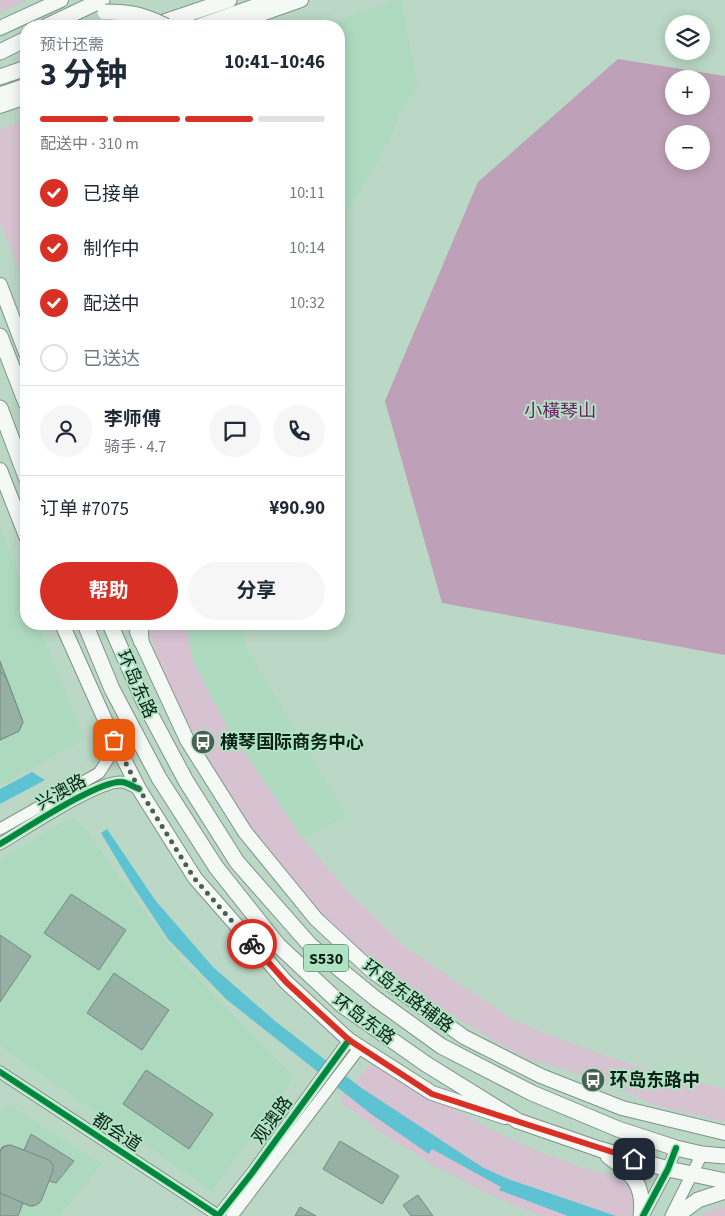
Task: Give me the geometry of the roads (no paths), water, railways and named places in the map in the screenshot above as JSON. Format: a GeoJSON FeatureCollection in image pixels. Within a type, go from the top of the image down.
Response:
{"type":"FeatureCollection","features":[{"type":"Feature","properties":{"kind":"main road"},"geometry":{"type":"LineString","coordinates":[[0,28],[61,0]]}},
{"type":"Feature","properties":{"kind":"main road"},"geometry":{"type":"LineString","coordinates":[[60,20],[102,0]]}},
{"type":"Feature","properties":{"kind":"main road"},"geometry":{"type":"LineString","coordinates":[[180,20],[274,0]]}},
{"type":"Feature","properties":{"kind":"main road"},"geometry":{"type":"LineString","coordinates":[[211,20],[229,10],[301,0]]}},
{"type":"Feature","properties":{"kind":"main road"},"geometry":{"type":"LineString","coordinates":[[72,20],[106,12],[127,12],[153,20]]}},
{"type":"Feature","properties":{"kind":"main road"},"geometry":{"type":"LineString","coordinates":[[0,50],[20,42]]}},
{"type":"Feature","properties":{"kind":"main road"},"geometry":{"type":"LineString","coordinates":[[0,77],[20,70]]}},
{"type":"Feature","properties":{"kind":"main road"},"geometry":{"type":"LineString","coordinates":[[0,95],[20,88]]}},
{"type":"Feature","properties":{"kind":"main road"},"geometry":{"type":"LineString","coordinates":[[0,106],[20,99]]}},
{"type":"Feature","properties":{"kind":"main road"},"geometry":{"type":"LineString","coordinates":[[0,286],[20,338]]}},
{"type":"Feature","properties":{"kind":"main road"},"geometry":{"type":"LineString","coordinates":[[0,336],[20,388]]}},
{"type":"Feature","properties":{"kind":"main road"},"geometry":{"type":"LineString","coordinates":[[0,408],[20,461]]}},
{"type":"Feature","properties":{"kind":"main road"},"geometry":{"type":"LineString","coordinates":[[0,470],[20,521]]}},
{"type":"Feature","properties":{"kind":"main road"},"geometry":{"type":"LineString","coordinates":[[65,630],[114,740],[139,789],[194,878],[286,982],[354,1044],[432,1094],[518,1121]]}},
{"type":"Feature","properties":{"kind":"main road","name":"环岛东路"},"geometry":{"type":"LineString","coordinates":[[88,630],[112,688],[159,778],[216,867],[278,945],[342,1006],[426,1064],[518,1121],[599,1149],[668,1169],[725,1181]]}},
{"type":"Feature","properties":{"kind":"main road","name":"环岛东路"},"geometry":{"type":"LineString","coordinates":[[113,630],[145,704],[186,781],[236,862],[310,945],[376,999],[441,1046],[532,1093],[618,1129],[676,1148],[702,1154],[725,1156]]}},
{"type":"Feature","properties":{"kind":"main road","name":"环岛东路辅路"},"geometry":{"type":"LineString","coordinates":[[136,630],[187,740],[245,832],[316,919],[372,971],[464,1037],[541,1076],[622,1108],[725,1133]]}},
{"type":"Feature","properties":{"kind":"main road"},"geometry":{"type":"LineString","coordinates":[[140,630],[141,641]]}},
{"type":"Feature","properties":{"kind":"main road"},"geometry":{"type":"LineString","coordinates":[[599,1149],[634,1177],[642,1193],[642,1216]]}},
{"type":"Feature","properties":{"kind":"main road"},"geometry":{"type":"LineString","coordinates":[[676,1216],[698,1200],[725,1191]]}},
{"type":"Feature","properties":{"kind":"street","name":"兴澳路"},"geometry":{"type":"LineString","coordinates":[[0,829],[99,773],[110,756],[114,740]]}},
{"type":"Feature","properties":{"kind":"street","name":"兴澳路"},"geometry":{"type":"LineString","coordinates":[[0,844],[82,796],[106,785],[122,782],[139,789]]}},
{"type":"Feature","properties":{"kind":"street","name":"观澳路"},"geometry":{"type":"LineString","coordinates":[[218,1216],[354,1044]]}},
{"type":"Feature","properties":{"kind":"street","name":"观澳路"},"geometry":{"type":"LineString","coordinates":[[232,1216],[354,1044]]}},
{"type":"Feature","properties":{"kind":"street","name":"都会道"},"geometry":{"type":"LineString","coordinates":[[0,1072],[218,1216]]}},
{"type":"Feature","properties":{"kind":"street"},"geometry":{"type":"LineString","coordinates":[[642,1216],[668,1169],[676,1148]]}},
{"type":"Feature","properties":{"kind":"street"},"geometry":{"type":"LineString","coordinates":[[671,1216],[702,1154]]}},
{"type":"Feature","properties":{"kind":"water"},"geometry":{"type":"Polygon","coordinates":[[[32,772],[45,780],[0,804],[0,789],[32,772]]]}},
{"type":"Feature","properties":{"kind":"water"},"geometry":{"type":"Polygon","coordinates":[[[107,829],[155,900],[213,967],[275,1021],[360,1087],[482,1167],[508,1179],[616,1216],[568,1216],[499,1190],[501,1187],[432,1149],[429,1154],[371,1114],[226,999],[168,939],[101,833],[107,829]]]}},
{"type":"Feature","properties":{"kind":"place","name":"横琴国际商务中心"},"geometry":{"type":"Point","coordinates":[203,742]}},
{"type":"Feature","properties":{"kind":"place","name":"环岛东路中"},"geometry":{"type":"Point","coordinates":[593,1080]}},
{"type":"Feature","properties":{"kind":"park label","name":"小橫琴山"},"geometry":{"type":"Point","coordinates":[560,411]}}]}
